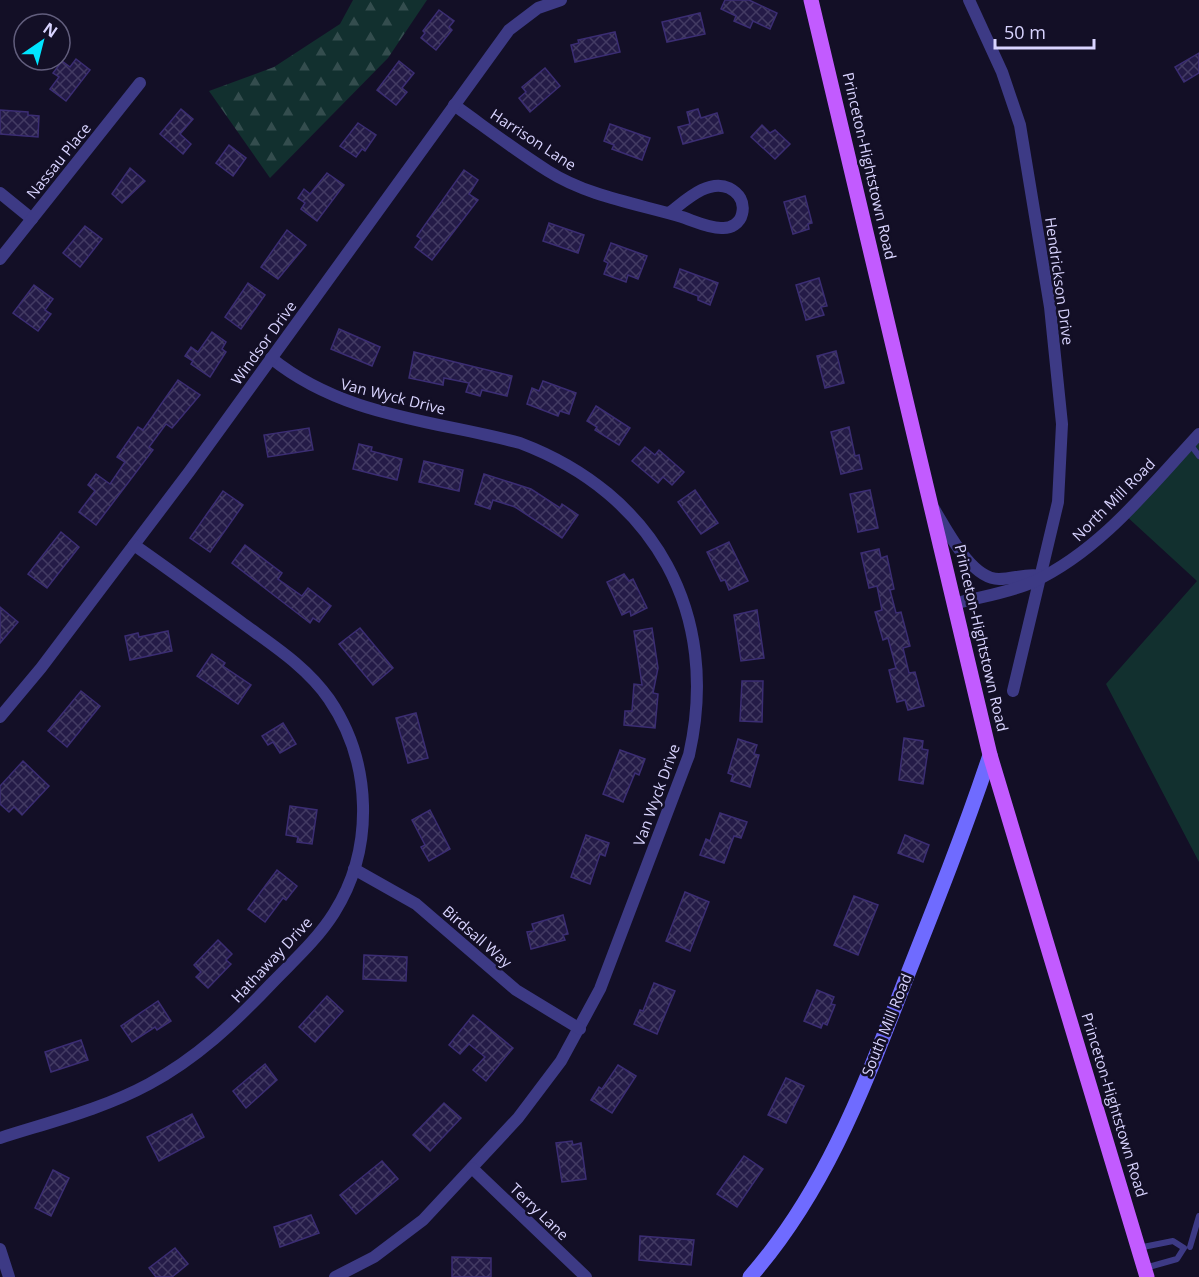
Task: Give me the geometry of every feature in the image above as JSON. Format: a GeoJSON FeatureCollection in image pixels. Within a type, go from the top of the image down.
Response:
{"type":"FeatureCollection","features":[{"type":"Feature","properties":{"kind":"main road","name":"Princeton-Hightstown Road"},"geometry":{"type":"LineString","coordinates":[[811,0],[990,755],[1146,1273]]}},
{"type":"Feature","properties":{"kind":"main road","name":"South Mill Road"},"geometry":{"type":"LineString","coordinates":[[750,1277],[795,1222],[836,1149],[971,812],[990,755]]}},
{"type":"Feature","properties":{"kind":"street","name":"Windsor Drive"},"geometry":{"type":"LineString","coordinates":[[0,717],[41,668],[134,545],[509,30],[538,8],[561,0]]}},
{"type":"Feature","properties":{"kind":"street","name":"Hendrickson Drive"},"geometry":{"type":"LineString","coordinates":[[969,0],[1002,72],[1020,125],[1050,307],[1062,424],[1062,463],[1058,502],[1042,576]]}},
{"type":"Feature","properties":{"kind":"street","name":"Nassau Place"},"geometry":{"type":"LineString","coordinates":[[0,259],[141,83]]}},
{"type":"Feature","properties":{"kind":"street","name":"Harrison Lane"},"geometry":{"type":"LineString","coordinates":[[454,105],[549,172],[571,183],[669,213],[721,228],[731,227],[740,221],[743,211],[742,200],[736,192],[716,185],[705,189],[669,213]]}},
{"type":"Feature","properties":{"kind":"street"},"geometry":{"type":"LineString","coordinates":[[0,193],[32,219]]}},
{"type":"Feature","properties":{"kind":"street","name":"Van Wyck Drive"},"geometry":{"type":"LineString","coordinates":[[271,358],[303,382],[352,405],[520,443],[569,465],[599,484],[632,514],[649,535],[676,581],[694,640],[698,680],[695,729],[689,755],[609,967],[580,1029],[540,1090],[423,1220],[374,1257],[335,1277]]}},
{"type":"Feature","properties":{"kind":"street","name":"North Mill Road"},"geometry":{"type":"LineString","coordinates":[[953,604],[1027,584],[1066,565],[1118,521],[1199,434]]}},
{"type":"Feature","properties":{"kind":"street","name":"North Mill Road"},"geometry":{"type":"LineString","coordinates":[[931,506],[978,572],[1000,579],[1031,574],[1042,576]]}},
{"type":"Feature","properties":{"kind":"street","name":"Hathaway Drive"},"geometry":{"type":"LineString","coordinates":[[0,1138],[118,1099],[156,1080],[202,1051],[232,1026],[320,932],[345,892],[354,869],[362,831],[362,786],[352,744],[328,698],[294,661],[134,545]]}},
{"type":"Feature","properties":{"kind":"street"},"geometry":{"type":"LineString","coordinates":[[1013,691],[1042,576]]}},
{"type":"Feature","properties":{"kind":"street","name":"Birdsall Way"},"geometry":{"type":"LineString","coordinates":[[354,869],[416,904],[516,990],[580,1029]]}},
{"type":"Feature","properties":{"kind":"street","name":"Terry Lane"},"geometry":{"type":"LineString","coordinates":[[472,1168],[586,1277]]}},
{"type":"Feature","properties":{"kind":"street"},"geometry":{"type":"LineString","coordinates":[[0,1249],[9,1277]]}},
{"type":"Feature","properties":{"kind":"lane"},"geometry":{"type":"LineString","coordinates":[[1190,444],[1199,456]]}},
{"type":"Feature","properties":{"kind":"lane"},"geometry":{"type":"LineString","coordinates":[[1190,1247],[1199,1216]]}},
{"type":"Feature","properties":{"kind":"lane"},"geometry":{"type":"LineString","coordinates":[[1138,1248],[1173,1241],[1184,1248],[1177,1259],[1146,1273]]}},
{"type":"Feature","properties":{"kind":"green space"},"geometry":{"type":"Polygon","coordinates":[[[353,0],[427,0],[388,58],[270,178],[209,91],[274,67],[340,24],[353,0]]]}},
{"type":"Feature","properties":{"kind":"green space"},"geometry":{"type":"Polygon","coordinates":[[[1199,437],[1199,862],[1106,684],[1197,581],[1124,514],[1199,437]]]}},
{"type":"Feature","properties":{"kind":"building"},"geometry":{"type":"Polygon","coordinates":[[[725,0],[749,0],[777,13],[770,29],[753,21],[750,28],[734,21],[736,16],[721,9],[725,0]]]}},
{"type":"Feature","properties":{"kind":"building"},"geometry":{"type":"Polygon","coordinates":[[[439,10],[454,21],[449,27],[452,30],[436,50],[421,38],[425,33],[423,31],[439,10]]]}},
{"type":"Feature","properties":{"kind":"building"},"geometry":{"type":"Polygon","coordinates":[[[700,13],[705,34],[667,42],[662,22],[700,13]]]}},
{"type":"Feature","properties":{"kind":"building"},"geometry":{"type":"Polygon","coordinates":[[[615,32],[620,52],[575,62],[571,45],[579,43],[578,40],[615,32]]]}},
{"type":"Feature","properties":{"kind":"building"},"geometry":{"type":"Polygon","coordinates":[[[1199,53],[1199,73],[1184,82],[1175,67],[1199,53]]]}},
{"type":"Feature","properties":{"kind":"building"},"geometry":{"type":"Polygon","coordinates":[[[76,59],[90,70],[66,101],[50,89],[59,77],[54,72],[72,72],[72,64],[76,59]]]}},
{"type":"Feature","properties":{"kind":"building"},"geometry":{"type":"Polygon","coordinates":[[[399,61],[414,73],[402,88],[407,92],[396,105],[377,90],[399,61]]]}},
{"type":"Feature","properties":{"kind":"building"},"geometry":{"type":"Polygon","coordinates":[[[545,68],[560,86],[530,112],[519,98],[526,92],[522,87],[545,68]]]}},
{"type":"Feature","properties":{"kind":"building"},"geometry":{"type":"Polygon","coordinates":[[[181,109],[193,119],[180,134],[191,144],[183,154],[160,134],[181,109]]]}},
{"type":"Feature","properties":{"kind":"building"},"geometry":{"type":"Polygon","coordinates":[[[698,109],[701,118],[717,113],[723,133],[683,144],[678,127],[690,124],[687,112],[698,109]]]}},
{"type":"Feature","properties":{"kind":"building"},"geometry":{"type":"Polygon","coordinates":[[[0,110],[28,112],[28,115],[39,116],[38,137],[0,134],[0,110]]]}},
{"type":"Feature","properties":{"kind":"building"},"geometry":{"type":"Polygon","coordinates":[[[358,123],[376,135],[365,151],[362,149],[356,157],[340,146],[358,123]]]}},
{"type":"Feature","properties":{"kind":"building"},"geometry":{"type":"Polygon","coordinates":[[[610,124],[650,138],[642,160],[612,149],[614,145],[604,141],[610,124]]]}},
{"type":"Feature","properties":{"kind":"building"},"geometry":{"type":"Polygon","coordinates":[[[762,125],[770,133],[775,130],[790,144],[775,159],[751,137],[762,125]]]}},
{"type":"Feature","properties":{"kind":"building"},"geometry":{"type":"Polygon","coordinates":[[[229,145],[246,158],[233,176],[216,163],[229,145]]]}},
{"type":"Feature","properties":{"kind":"building"},"geometry":{"type":"Polygon","coordinates":[[[130,168],[145,181],[122,203],[112,194],[130,168]]]}},
{"type":"Feature","properties":{"kind":"building"},"geometry":{"type":"Polygon","coordinates":[[[464,170],[478,180],[469,194],[478,200],[432,260],[415,247],[421,239],[417,236],[464,170]]]}},
{"type":"Feature","properties":{"kind":"building"},"geometry":{"type":"Polygon","coordinates":[[[327,173],[344,185],[317,221],[301,209],[305,203],[298,198],[304,189],[310,194],[327,173]]]}},
{"type":"Feature","properties":{"kind":"building"},"geometry":{"type":"Polygon","coordinates":[[[805,196],[812,223],[808,224],[809,229],[793,234],[784,202],[805,196]]]}},
{"type":"Feature","properties":{"kind":"building"},"geometry":{"type":"Polygon","coordinates":[[[549,223],[584,235],[578,253],[543,241],[549,223]]]}},
{"type":"Feature","properties":{"kind":"building"},"geometry":{"type":"Polygon","coordinates":[[[85,226],[102,239],[80,267],[63,253],[85,226]]]}},
{"type":"Feature","properties":{"kind":"building"},"geometry":{"type":"Polygon","coordinates":[[[287,230],[306,245],[278,279],[261,267],[287,230]]]}},
{"type":"Feature","properties":{"kind":"building"},"geometry":{"type":"Polygon","coordinates":[[[611,243],[647,256],[638,279],[628,275],[626,282],[604,274],[608,263],[604,261],[611,243]]]}},
{"type":"Feature","properties":{"kind":"building"},"geometry":{"type":"Polygon","coordinates":[[[680,269],[718,283],[710,305],[698,300],[698,296],[674,287],[680,269]]]}},
{"type":"Feature","properties":{"kind":"building"},"geometry":{"type":"Polygon","coordinates":[[[819,278],[827,306],[821,307],[824,315],[806,320],[796,285],[819,278]]]}},
{"type":"Feature","properties":{"kind":"building"},"geometry":{"type":"Polygon","coordinates":[[[248,283],[265,295],[241,329],[225,317],[248,283]]]}},
{"type":"Feature","properties":{"kind":"building"},"geometry":{"type":"Polygon","coordinates":[[[34,285],[53,299],[45,310],[51,314],[38,331],[13,313],[34,285]]]}},
{"type":"Feature","properties":{"kind":"building"},"geometry":{"type":"Polygon","coordinates":[[[339,329],[380,347],[372,366],[331,349],[339,329]]]}},
{"type":"Feature","properties":{"kind":"building"},"geometry":{"type":"Polygon","coordinates":[[[212,332],[226,342],[222,349],[226,352],[210,377],[191,364],[193,361],[185,356],[191,347],[198,352],[212,332]]]}},
{"type":"Feature","properties":{"kind":"building"},"geometry":{"type":"Polygon","coordinates":[[[836,351],[844,383],[825,388],[817,356],[836,351]]]}},
{"type":"Feature","properties":{"kind":"building"},"geometry":{"type":"Polygon","coordinates":[[[414,352],[512,376],[507,396],[482,390],[480,396],[466,392],[469,383],[444,378],[443,385],[409,378],[414,352]]]}},
{"type":"Feature","properties":{"kind":"building"},"geometry":{"type":"Polygon","coordinates":[[[178,380],[200,395],[172,428],[166,424],[149,447],[153,450],[96,525],[79,512],[95,491],[88,485],[96,474],[110,484],[125,462],[117,457],[138,427],[143,430],[178,380]]]}},
{"type":"Feature","properties":{"kind":"building"},"geometry":{"type":"Polygon","coordinates":[[[543,381],[576,393],[569,414],[560,411],[558,416],[527,404],[532,388],[539,391],[543,381]]]}},
{"type":"Feature","properties":{"kind":"building"},"geometry":{"type":"Polygon","coordinates":[[[596,406],[630,428],[619,445],[595,430],[597,427],[587,421],[596,406]]]}},
{"type":"Feature","properties":{"kind":"building"},"geometry":{"type":"Polygon","coordinates":[[[849,427],[855,456],[859,455],[862,469],[841,474],[831,432],[849,427]]]}},
{"type":"Feature","properties":{"kind":"building"},"geometry":{"type":"Polygon","coordinates":[[[309,428],[313,450],[268,457],[264,435],[309,428]]]}},
{"type":"Feature","properties":{"kind":"building"},"geometry":{"type":"Polygon","coordinates":[[[359,444],[372,447],[371,451],[402,459],[397,480],[353,469],[359,444]]]}},
{"type":"Feature","properties":{"kind":"building"},"geometry":{"type":"Polygon","coordinates":[[[645,447],[655,455],[659,450],[684,472],[672,485],[663,477],[658,483],[632,461],[645,447]]]}},
{"type":"Feature","properties":{"kind":"building"},"geometry":{"type":"Polygon","coordinates":[[[424,461],[463,470],[459,491],[419,482],[424,461]]]}},
{"type":"Feature","properties":{"kind":"building"},"geometry":{"type":"Polygon","coordinates":[[[484,474],[531,489],[560,508],[562,504],[578,515],[562,538],[515,507],[493,500],[490,509],[475,504],[484,474]]]}},
{"type":"Feature","properties":{"kind":"building"},"geometry":{"type":"Polygon","coordinates":[[[695,490],[718,523],[701,534],[678,502],[695,490]]]}},
{"type":"Feature","properties":{"kind":"building"},"geometry":{"type":"Polygon","coordinates":[[[870,490],[878,528],[858,532],[850,494],[870,490]]]}},
{"type":"Feature","properties":{"kind":"building"},"geometry":{"type":"Polygon","coordinates":[[[223,491],[243,505],[210,552],[190,538],[223,491]]]}},
{"type":"Feature","properties":{"kind":"building"},"geometry":{"type":"Polygon","coordinates":[[[61,532],[79,547],[47,588],[28,574],[61,532]]]}},
{"type":"Feature","properties":{"kind":"building"},"geometry":{"type":"Polygon","coordinates":[[[729,542],[748,581],[729,590],[725,580],[721,581],[707,552],[729,542]]]}},
{"type":"Feature","properties":{"kind":"building"},"geometry":{"type":"Polygon","coordinates":[[[245,545],[282,573],[278,579],[302,596],[308,588],[331,606],[319,622],[313,618],[310,623],[232,563],[245,545]]]}},
{"type":"Feature","properties":{"kind":"building"},"geometry":{"type":"Polygon","coordinates":[[[879,549],[881,558],[887,556],[894,589],[890,590],[896,613],[901,612],[910,646],[903,648],[909,673],[915,672],[924,706],[908,710],[905,700],[897,702],[889,670],[896,668],[888,638],[883,640],[875,612],[882,610],[877,586],[869,588],[861,553],[879,549]]]}},
{"type":"Feature","properties":{"kind":"building"},"geometry":{"type":"Polygon","coordinates":[[[624,574],[629,581],[633,579],[647,608],[631,616],[630,611],[622,615],[607,582],[624,574]]]}},
{"type":"Feature","properties":{"kind":"building"},"geometry":{"type":"Polygon","coordinates":[[[0,607],[18,622],[0,643],[0,607]]]}},
{"type":"Feature","properties":{"kind":"building"},"geometry":{"type":"Polygon","coordinates":[[[757,610],[764,658],[741,661],[734,615],[757,610]]]}},
{"type":"Feature","properties":{"kind":"building"},"geometry":{"type":"Polygon","coordinates":[[[360,628],[393,668],[373,685],[339,644],[360,628]]]}},
{"type":"Feature","properties":{"kind":"building"},"geometry":{"type":"Polygon","coordinates":[[[652,628],[658,668],[653,693],[658,694],[655,728],[624,725],[625,711],[632,711],[634,684],[642,685],[634,631],[652,628]]]}},
{"type":"Feature","properties":{"kind":"building"},"geometry":{"type":"Polygon","coordinates":[[[168,631],[172,651],[130,660],[125,636],[138,633],[139,637],[168,631]]]}},
{"type":"Feature","properties":{"kind":"building"},"geometry":{"type":"Polygon","coordinates":[[[212,654],[225,663],[223,666],[251,685],[238,704],[197,676],[212,654]]]}},
{"type":"Feature","properties":{"kind":"building"},"geometry":{"type":"Polygon","coordinates":[[[742,681],[763,681],[762,722],[740,721],[742,681]]]}},
{"type":"Feature","properties":{"kind":"building"},"geometry":{"type":"Polygon","coordinates":[[[81,691],[100,706],[67,747],[48,731],[81,691]]]}},
{"type":"Feature","properties":{"kind":"building"},"geometry":{"type":"Polygon","coordinates":[[[416,713],[428,758],[408,763],[396,718],[416,713]]]}},
{"type":"Feature","properties":{"kind":"building"},"geometry":{"type":"Polygon","coordinates":[[[283,723],[296,744],[280,753],[273,742],[268,745],[262,736],[283,723]]]}},
{"type":"Feature","properties":{"kind":"building"},"geometry":{"type":"Polygon","coordinates":[[[904,738],[923,741],[922,749],[928,750],[923,784],[899,780],[904,738]]]}},
{"type":"Feature","properties":{"kind":"building"},"geometry":{"type":"Polygon","coordinates":[[[738,739],[757,745],[754,754],[759,755],[750,787],[731,781],[733,775],[728,773],[738,739]]]}},
{"type":"Feature","properties":{"kind":"building"},"geometry":{"type":"Polygon","coordinates":[[[620,750],[645,759],[639,775],[635,773],[623,802],[603,794],[620,750]]]}},
{"type":"Feature","properties":{"kind":"building"},"geometry":{"type":"Polygon","coordinates":[[[23,761],[49,786],[22,815],[14,807],[9,812],[0,804],[0,786],[23,761]]]}},
{"type":"Feature","properties":{"kind":"building"},"geometry":{"type":"Polygon","coordinates":[[[290,806],[317,810],[312,844],[297,842],[298,837],[286,835],[290,806]]]}},
{"type":"Feature","properties":{"kind":"building"},"geometry":{"type":"Polygon","coordinates":[[[430,810],[450,849],[429,861],[421,847],[425,845],[412,820],[430,810]]]}},
{"type":"Feature","properties":{"kind":"building"},"geometry":{"type":"Polygon","coordinates":[[[720,813],[747,822],[741,838],[734,836],[724,863],[700,855],[706,839],[710,841],[720,813]]]}},
{"type":"Feature","properties":{"kind":"building"},"geometry":{"type":"Polygon","coordinates":[[[586,835],[609,843],[605,856],[600,854],[590,884],[571,877],[586,835]]]}},
{"type":"Feature","properties":{"kind":"building"},"geometry":{"type":"Polygon","coordinates":[[[905,835],[929,845],[923,862],[898,853],[905,835]]]}},
{"type":"Feature","properties":{"kind":"building"},"geometry":{"type":"Polygon","coordinates":[[[277,870],[297,886],[286,900],[283,898],[265,922],[248,909],[277,870]]]}},
{"type":"Feature","properties":{"kind":"building"},"geometry":{"type":"Polygon","coordinates":[[[685,892],[709,902],[690,951],[666,941],[685,892]]]}},
{"type":"Feature","properties":{"kind":"building"},"geometry":{"type":"Polygon","coordinates":[[[854,896],[878,905],[858,955],[834,945],[854,896]]]}},
{"type":"Feature","properties":{"kind":"building"},"geometry":{"type":"Polygon","coordinates":[[[563,915],[568,934],[563,935],[565,940],[531,949],[527,932],[534,931],[532,924],[563,915]]]}},
{"type":"Feature","properties":{"kind":"building"},"geometry":{"type":"Polygon","coordinates":[[[218,940],[232,954],[226,960],[231,964],[208,988],[196,977],[201,972],[194,965],[218,940]]]}},
{"type":"Feature","properties":{"kind":"building"},"geometry":{"type":"Polygon","coordinates":[[[364,955],[407,957],[406,981],[363,979],[364,955]]]}},
{"type":"Feature","properties":{"kind":"building"},"geometry":{"type":"Polygon","coordinates":[[[654,983],[675,991],[657,1034],[634,1024],[640,1010],[643,1011],[654,983]]]}},
{"type":"Feature","properties":{"kind":"building"},"geometry":{"type":"Polygon","coordinates":[[[817,990],[834,997],[831,1004],[835,1005],[827,1025],[823,1023],[821,1028],[804,1021],[817,990]]]}},
{"type":"Feature","properties":{"kind":"building"},"geometry":{"type":"Polygon","coordinates":[[[327,996],[343,1011],[315,1042],[299,1027],[327,996]]]}},
{"type":"Feature","properties":{"kind":"building"},"geometry":{"type":"Polygon","coordinates":[[[158,1001],[171,1021],[157,1030],[155,1027],[132,1042],[121,1026],[158,1001]]]}},
{"type":"Feature","properties":{"kind":"building"},"geometry":{"type":"Polygon","coordinates":[[[473,1015],[513,1048],[486,1081],[473,1070],[485,1057],[469,1044],[460,1054],[449,1045],[473,1015]]]}},
{"type":"Feature","properties":{"kind":"building"},"geometry":{"type":"Polygon","coordinates":[[[81,1040],[88,1060],[51,1072],[45,1052],[81,1040]]]}},
{"type":"Feature","properties":{"kind":"building"},"geometry":{"type":"Polygon","coordinates":[[[265,1064],[277,1080],[246,1108],[233,1091],[265,1064]]]}},
{"type":"Feature","properties":{"kind":"building"},"geometry":{"type":"Polygon","coordinates":[[[618,1065],[636,1076],[612,1113],[591,1100],[599,1087],[602,1089],[618,1065]]]}},
{"type":"Feature","properties":{"kind":"building"},"geometry":{"type":"Polygon","coordinates":[[[786,1078],[804,1086],[786,1123],[768,1115],[786,1078]]]}},
{"type":"Feature","properties":{"kind":"building"},"geometry":{"type":"Polygon","coordinates":[[[444,1103],[461,1118],[430,1151],[413,1135],[444,1103]]]}},
{"type":"Feature","properties":{"kind":"building"},"geometry":{"type":"Polygon","coordinates":[[[192,1114],[204,1137],[159,1161],[147,1137],[192,1114]]]}},
{"type":"Feature","properties":{"kind":"building"},"geometry":{"type":"Polygon","coordinates":[[[572,1141],[573,1145],[581,1143],[586,1179],[562,1182],[556,1143],[572,1141]]]}},
{"type":"Feature","properties":{"kind":"building"},"geometry":{"type":"Polygon","coordinates":[[[744,1156],[763,1169],[737,1207],[717,1194],[744,1156]]]}},
{"type":"Feature","properties":{"kind":"building"},"geometry":{"type":"Polygon","coordinates":[[[382,1161],[398,1179],[356,1214],[340,1195],[382,1161]]]}},
{"type":"Feature","properties":{"kind":"building"},"geometry":{"type":"Polygon","coordinates":[[[53,1170],[69,1178],[51,1216],[35,1208],[53,1170]]]}},
{"type":"Feature","properties":{"kind":"building"},"geometry":{"type":"Polygon","coordinates":[[[311,1215],[319,1233],[280,1247],[274,1227],[311,1215]]]}},
{"type":"Feature","properties":{"kind":"building"},"geometry":{"type":"Polygon","coordinates":[[[640,1236],[694,1240],[691,1265],[639,1260],[640,1236]]]}},
{"type":"Feature","properties":{"kind":"building"},"geometry":{"type":"Polygon","coordinates":[[[175,1248],[188,1264],[172,1277],[156,1277],[149,1268],[175,1248]]]}},
{"type":"Feature","properties":{"kind":"building"},"geometry":{"type":"Polygon","coordinates":[[[452,1257],[491,1258],[491,1277],[452,1277],[452,1257]]]}}]}
